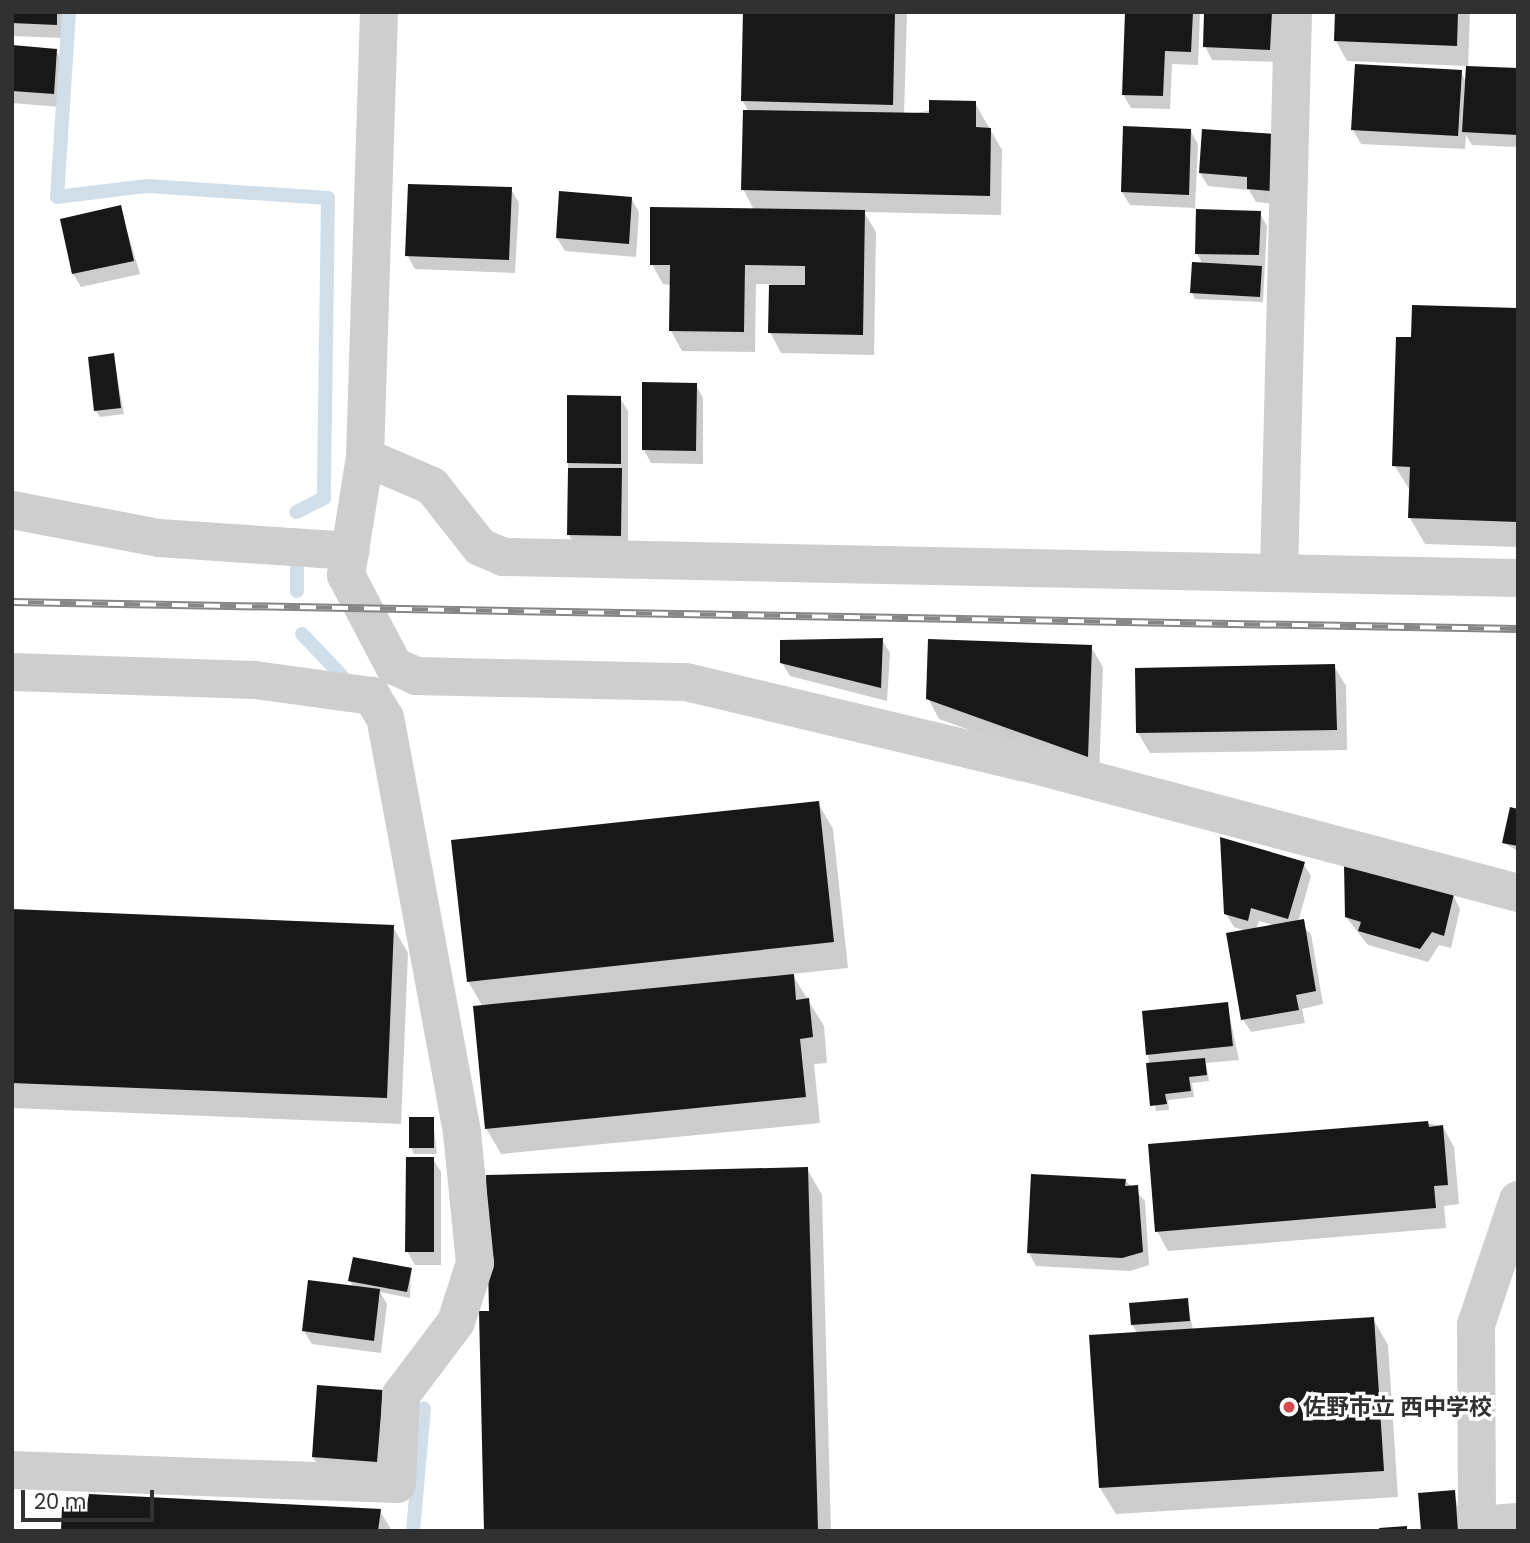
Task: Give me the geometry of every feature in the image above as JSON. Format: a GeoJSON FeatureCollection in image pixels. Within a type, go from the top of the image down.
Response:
{"type":"FeatureCollection","features":[{"type":"Feature","properties":{"kind":"street"},"geometry":{"type":"LineString","coordinates":[[379,12],[365,457],[346,575],[394,666],[416,676],[686,682],[1023,762],[1518,893]]}},
{"type":"Feature","properties":{"kind":"street"},"geometry":{"type":"LineString","coordinates":[[1279,573],[1293,12]]}},
{"type":"Feature","properties":{"kind":"street"},"geometry":{"type":"LineString","coordinates":[[365,457],[432,486],[480,547],[503,557],[1518,578]]}},
{"type":"Feature","properties":{"kind":"street"},"geometry":{"type":"LineString","coordinates":[[12,510],[159,538],[351,551]]}},
{"type":"Feature","properties":{"kind":"street"},"geometry":{"type":"LineString","coordinates":[[372,696],[394,666]]}},
{"type":"Feature","properties":{"kind":"street"},"geometry":{"type":"LineString","coordinates":[[12,672],[254,680],[372,696]]}},
{"type":"Feature","properties":{"kind":"street"},"geometry":{"type":"LineString","coordinates":[[12,1470],[397,1484],[401,1395],[456,1322],[475,1263],[462,1132],[385,718],[372,696]]}},
{"type":"Feature","properties":{"kind":"street"},"geometry":{"type":"LineString","coordinates":[[1518,1200],[1476,1325],[1477,1525],[1518,1522]]}},
{"type":"Feature","properties":{"kind":"building"},"geometry":{"type":"Polygon","coordinates":[[[12,12],[57,12],[57,25],[12,23],[12,12]]]}},
{"type":"Feature","properties":{"kind":"building"},"geometry":{"type":"Polygon","coordinates":[[[743,12],[895,12],[893,105],[741,101],[743,12]]]}},
{"type":"Feature","properties":{"kind":"building"},"geometry":{"type":"Polygon","coordinates":[[[1125,12],[1193,12],[1191,52],[1165,51],[1163,96],[1122,95],[1125,12]]]}},
{"type":"Feature","properties":{"kind":"building"},"geometry":{"type":"Polygon","coordinates":[[[1204,12],[1272,12],[1270,50],[1203,47],[1204,12]]]}},
{"type":"Feature","properties":{"kind":"building"},"geometry":{"type":"Polygon","coordinates":[[[1335,12],[1458,12],[1457,46],[1334,41],[1335,12]]]}},
{"type":"Feature","properties":{"kind":"building"},"geometry":{"type":"Polygon","coordinates":[[[12,45],[57,49],[54,94],[12,91],[12,45]]]}},
{"type":"Feature","properties":{"kind":"building"},"geometry":{"type":"Polygon","coordinates":[[[1355,64],[1462,70],[1458,136],[1351,130],[1355,64]]]}},
{"type":"Feature","properties":{"kind":"building"},"geometry":{"type":"Polygon","coordinates":[[[1466,66],[1518,68],[1518,135],[1462,132],[1466,66]]]}},
{"type":"Feature","properties":{"kind":"building"},"geometry":{"type":"Polygon","coordinates":[[[929,100],[976,101],[976,127],[991,128],[990,196],[741,190],[743,110],[929,113],[929,100]]]}},
{"type":"Feature","properties":{"kind":"building"},"geometry":{"type":"Polygon","coordinates":[[[1123,126],[1191,129],[1189,195],[1121,192],[1123,126]]]}},
{"type":"Feature","properties":{"kind":"building"},"geometry":{"type":"Polygon","coordinates":[[[1202,129],[1275,134],[1271,191],[1247,189],[1247,177],[1199,173],[1202,129]]]}},
{"type":"Feature","properties":{"kind":"building"},"geometry":{"type":"Polygon","coordinates":[[[408,184],[512,187],[509,260],[405,256],[408,184]]]}},
{"type":"Feature","properties":{"kind":"building"},"geometry":{"type":"Polygon","coordinates":[[[559,191],[632,197],[629,244],[556,238],[559,191]]]}},
{"type":"Feature","properties":{"kind":"building"},"geometry":{"type":"Polygon","coordinates":[[[121,205],[134,261],[72,274],[60,219],[121,205]]]}},
{"type":"Feature","properties":{"kind":"building"},"geometry":{"type":"Polygon","coordinates":[[[650,207],[865,210],[863,335],[768,333],[769,285],[805,285],[805,266],[745,265],[744,332],[669,331],[670,265],[650,265],[650,207]]]}},
{"type":"Feature","properties":{"kind":"building"},"geometry":{"type":"Polygon","coordinates":[[[1196,209],[1261,211],[1259,255],[1195,254],[1196,209]]]}},
{"type":"Feature","properties":{"kind":"building"},"geometry":{"type":"Polygon","coordinates":[[[1192,262],[1262,266],[1260,297],[1190,293],[1192,262]]]}},
{"type":"Feature","properties":{"kind":"building"},"geometry":{"type":"Polygon","coordinates":[[[1412,305],[1518,308],[1518,522],[1408,518],[1410,467],[1392,466],[1396,337],[1411,337],[1412,305]]]}},
{"type":"Feature","properties":{"kind":"building"},"geometry":{"type":"Polygon","coordinates":[[[114,353],[121,408],[94,411],[88,357],[114,353]]]}},
{"type":"Feature","properties":{"kind":"building"},"geometry":{"type":"Polygon","coordinates":[[[642,382],[697,383],[696,451],[642,450],[642,382]]]}},
{"type":"Feature","properties":{"kind":"building"},"geometry":{"type":"Polygon","coordinates":[[[567,395],[621,396],[621,464],[567,463],[567,395]]]}},
{"type":"Feature","properties":{"kind":"building"},"geometry":{"type":"Polygon","coordinates":[[[568,468],[622,468],[621,536],[567,535],[568,468]]]}},
{"type":"Feature","properties":{"kind":"building"},"geometry":{"type":"Polygon","coordinates":[[[883,638],[881,688],[780,663],[780,640],[883,638]]]}},
{"type":"Feature","properties":{"kind":"building"},"geometry":{"type":"Polygon","coordinates":[[[928,639],[1092,645],[1088,757],[926,699],[928,639]]]}},
{"type":"Feature","properties":{"kind":"building"},"geometry":{"type":"Polygon","coordinates":[[[1335,664],[1337,730],[1136,733],[1135,668],[1335,664]]]}},
{"type":"Feature","properties":{"kind":"building"},"geometry":{"type":"Polygon","coordinates":[[[819,801],[834,942],[467,982],[451,840],[819,801]]]}},
{"type":"Feature","properties":{"kind":"building"},"geometry":{"type":"Polygon","coordinates":[[[1510,807],[1518,809],[1518,846],[1502,843],[1510,807]]]}},
{"type":"Feature","properties":{"kind":"building"},"geometry":{"type":"Polygon","coordinates":[[[1220,837],[1305,862],[1288,919],[1251,908],[1248,921],[1224,914],[1220,837]]]}},
{"type":"Feature","properties":{"kind":"building"},"geometry":{"type":"Polygon","coordinates":[[[1344,864],[1454,894],[1444,936],[1432,932],[1420,949],[1358,931],[1361,922],[1345,917],[1344,864]]]}},
{"type":"Feature","properties":{"kind":"building"},"geometry":{"type":"Polygon","coordinates":[[[12,909],[394,925],[387,1098],[12,1083],[12,909]]]}},
{"type":"Feature","properties":{"kind":"building"},"geometry":{"type":"Polygon","coordinates":[[[1304,919],[1316,991],[1296,995],[1299,1010],[1241,1020],[1226,933],[1304,919]]]}},
{"type":"Feature","properties":{"kind":"building"},"geometry":{"type":"Polygon","coordinates":[[[794,974],[796,1000],[809,998],[813,1037],[800,1039],[806,1097],[485,1129],[473,1006],[794,974]]]}},
{"type":"Feature","properties":{"kind":"building"},"geometry":{"type":"Polygon","coordinates":[[[1228,1002],[1233,1046],[1146,1055],[1142,1011],[1228,1002]]]}},
{"type":"Feature","properties":{"kind":"building"},"geometry":{"type":"Polygon","coordinates":[[[1205,1058],[1207,1075],[1189,1077],[1191,1091],[1165,1094],[1167,1104],[1150,1106],[1146,1063],[1205,1058]]]}},
{"type":"Feature","properties":{"kind":"building"},"geometry":{"type":"Polygon","coordinates":[[[409,1117],[434,1117],[434,1148],[409,1148],[409,1117]]]}},
{"type":"Feature","properties":{"kind":"building"},"geometry":{"type":"Polygon","coordinates":[[[1428,1121],[1429,1127],[1443,1125],[1448,1185],[1434,1186],[1436,1208],[1155,1232],[1148,1144],[1428,1121]]]}},
{"type":"Feature","properties":{"kind":"building"},"geometry":{"type":"Polygon","coordinates":[[[406,1157],[434,1157],[434,1252],[405,1252],[406,1157]]]}},
{"type":"Feature","properties":{"kind":"building"},"geometry":{"type":"Polygon","coordinates":[[[808,1167],[818,1531],[484,1531],[479,1311],[489,1311],[486,1175],[808,1167]]]}},
{"type":"Feature","properties":{"kind":"building"},"geometry":{"type":"Polygon","coordinates":[[[1031,1174],[1126,1179],[1125,1186],[1138,1185],[1143,1252],[1122,1258],[1027,1253],[1031,1174]]]}},
{"type":"Feature","properties":{"kind":"building"},"geometry":{"type":"Polygon","coordinates":[[[353,1257],[412,1268],[407,1292],[348,1281],[353,1257]]]}},
{"type":"Feature","properties":{"kind":"building"},"geometry":{"type":"Polygon","coordinates":[[[308,1280],[380,1289],[374,1341],[302,1331],[308,1280]]]}},
{"type":"Feature","properties":{"kind":"building"},"geometry":{"type":"Polygon","coordinates":[[[1188,1298],[1190,1321],[1131,1325],[1129,1303],[1188,1298]]]}},
{"type":"Feature","properties":{"kind":"building"},"geometry":{"type":"Polygon","coordinates":[[[1374,1317],[1384,1471],[1099,1488],[1089,1335],[1374,1317]]]}},
{"type":"Feature","properties":{"kind":"building"},"geometry":{"type":"Polygon","coordinates":[[[317,1385],[383,1390],[377,1462],[312,1457],[317,1385]]]}},
{"type":"Feature","properties":{"kind":"building"},"geometry":{"type":"Polygon","coordinates":[[[1455,1490],[1458,1531],[1421,1531],[1418,1493],[1455,1490]]]}},
{"type":"Feature","properties":{"kind":"building"},"geometry":{"type":"Polygon","coordinates":[[[89,1494],[381,1509],[378,1531],[61,1531],[62,1507],[87,1504],[89,1494]]]}},
{"type":"Feature","properties":{"kind":"building"},"geometry":{"type":"Polygon","coordinates":[[[1407,1526],[1407,1531],[1380,1531],[1379,1528],[1407,1526]]]}},
{"type":"Feature","properties":{"kind":"waterway"},"geometry":{"type":"LineString","coordinates":[[69,12],[57,197],[147,186],[328,198],[324,498],[296,512]]}},
{"type":"Feature","properties":{"kind":"waterway"},"geometry":{"type":"LineString","coordinates":[[297,569],[297,591]]}},
{"type":"Feature","properties":{"kind":"waterway"},"geometry":{"type":"LineString","coordinates":[[302,634],[341,675]]}},
{"type":"Feature","properties":{"kind":"waterway"},"geometry":{"type":"LineString","coordinates":[[413,1531],[424,1408]]}},
{"type":"Feature","properties":{"kind":"railway"},"geometry":{"type":"LineString","coordinates":[[12,602],[1518,629]]}},
{"type":"Feature","properties":{"kind":"place","name":"佐野市立 西中学校"},"geometry":{"type":"Point","coordinates":[1289,1407]}}]}
